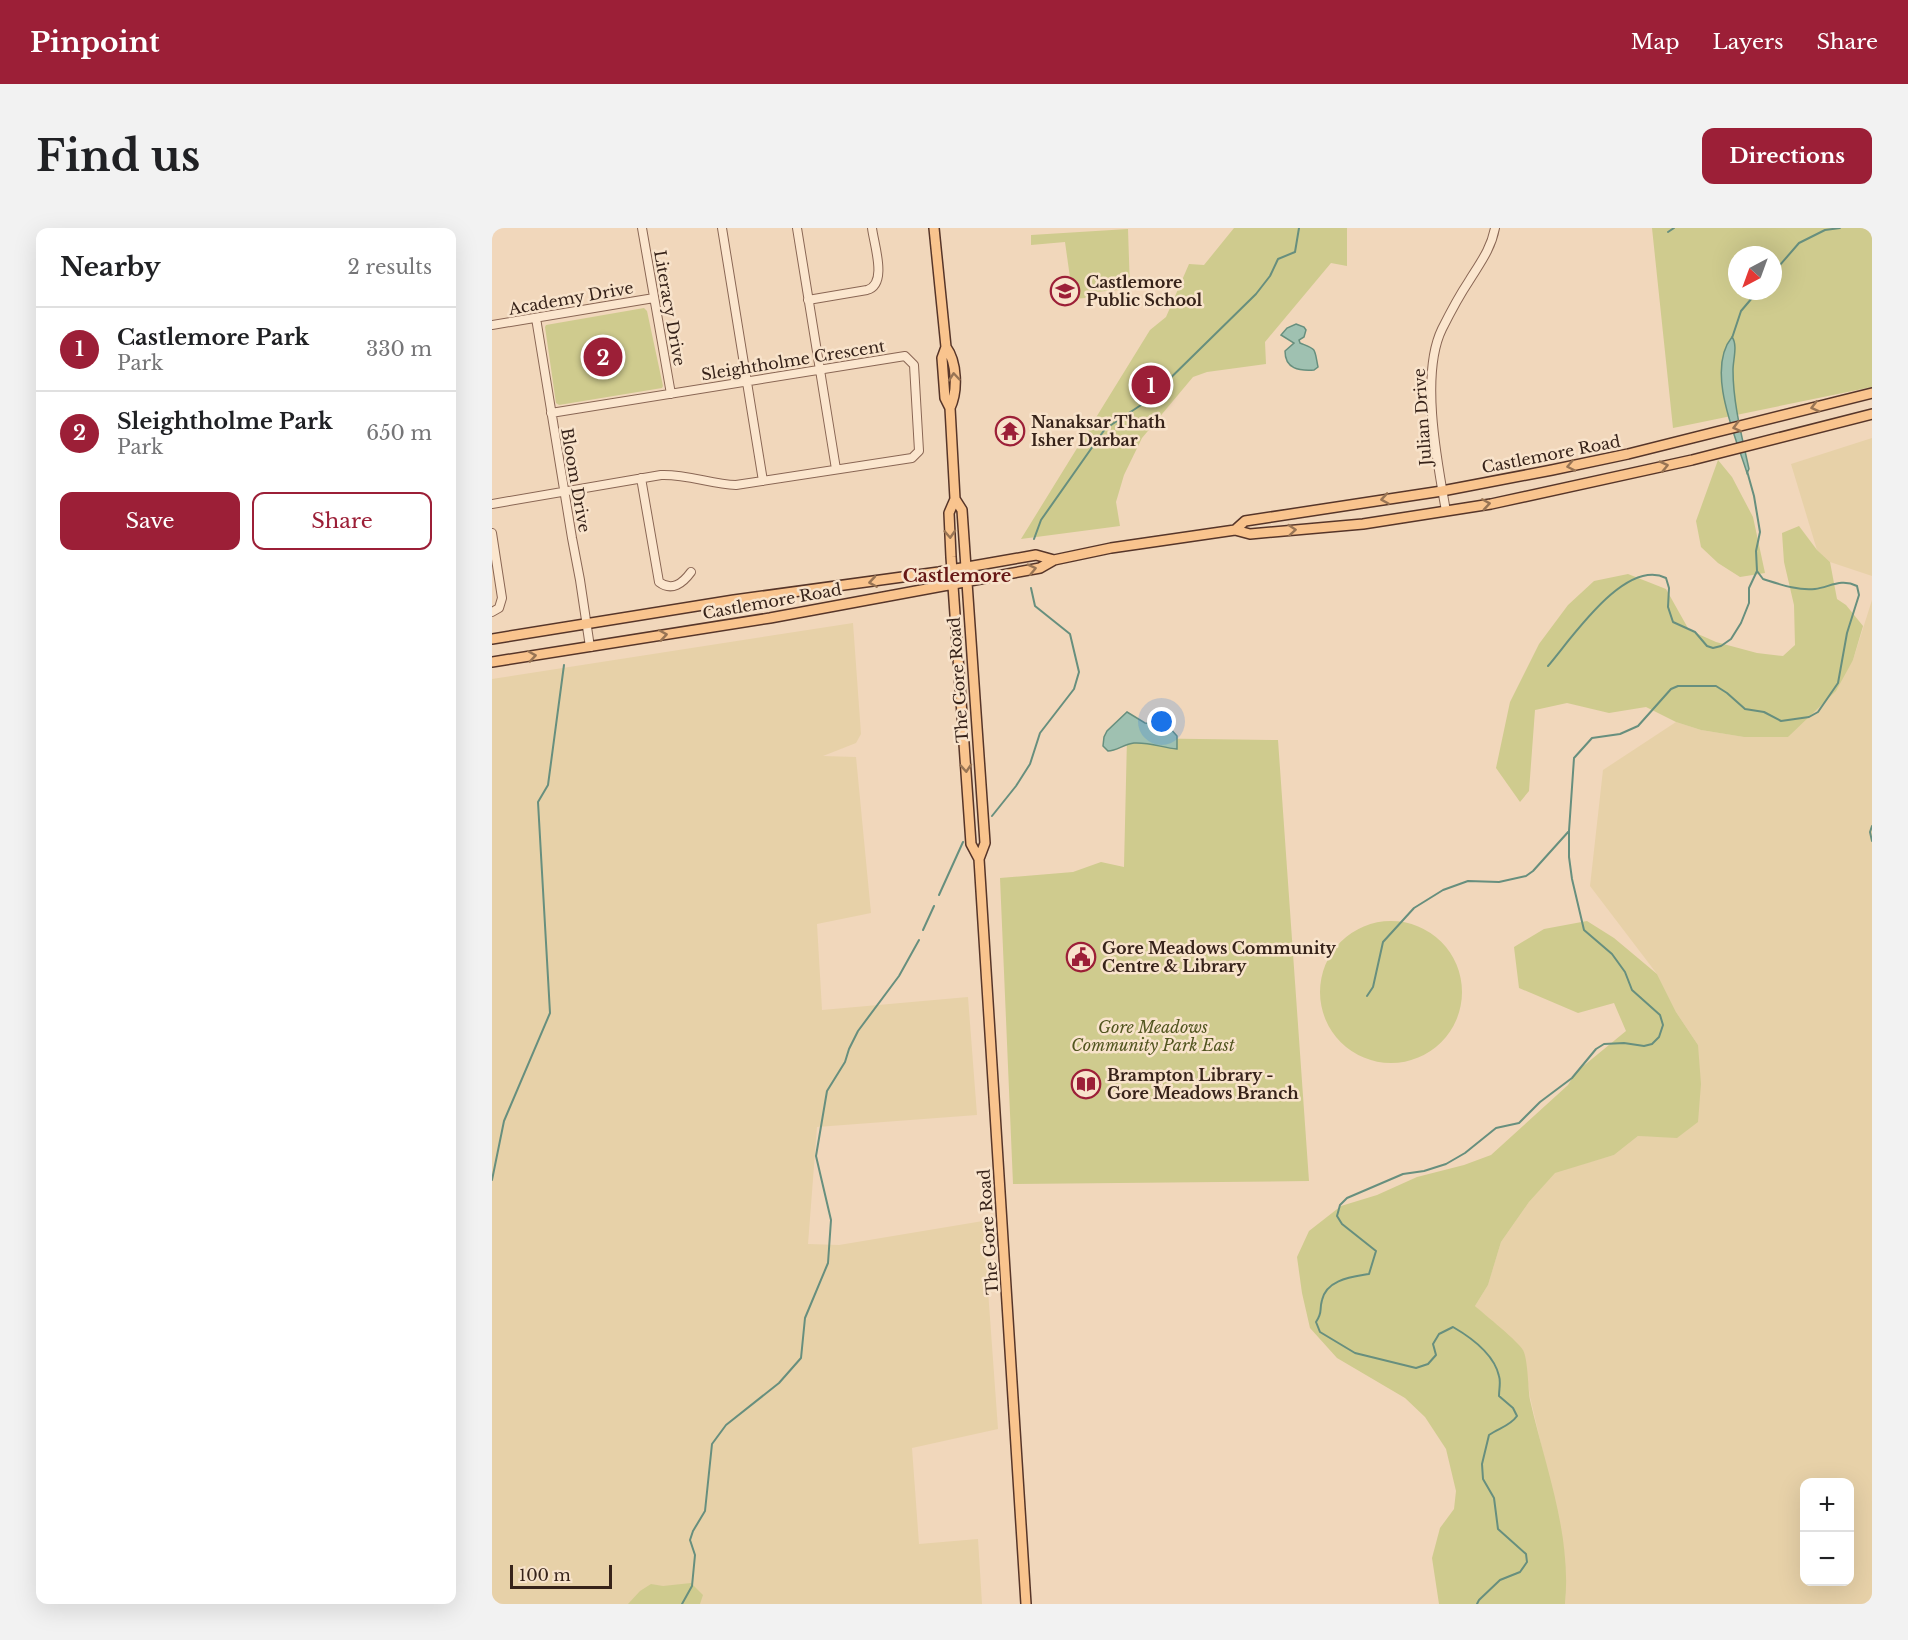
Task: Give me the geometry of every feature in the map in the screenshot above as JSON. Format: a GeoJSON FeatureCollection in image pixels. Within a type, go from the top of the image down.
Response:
{"type":"FeatureCollection","features":[{"type":"Feature","properties":{"kind":"main road","name":"The Gore Road"},"geometry":{"type":"LineString","coordinates":[[934,228],[946,347],[942,358],[945,398],[950,408],[955,499],[949,513],[967,794],[971,844],[979,859]]}},
{"type":"Feature","properties":{"kind":"main road","name":"Castlemore Road"},"geometry":{"type":"LineString","coordinates":[[1235,530],[1245,521],[1442,490],[1628,454],[1872,393]]}},
{"type":"Feature","properties":{"kind":"main road","name":"Castlemore Road"},"geometry":{"type":"LineString","coordinates":[[492,662],[770,618],[1040,568],[1054,560],[1143,543],[1235,530],[1250,534],[1363,524],[1491,504],[1692,460],[1872,414]]}},
{"type":"Feature","properties":{"kind":"main road"},"geometry":{"type":"LineString","coordinates":[[1686,440],[1692,460]]}},
{"type":"Feature","properties":{"kind":"main road"},"geometry":{"type":"LineString","coordinates":[[1628,454],[1633,473]]}},
{"type":"Feature","properties":{"kind":"main road","name":"The Gore Road"},"geometry":{"type":"LineString","coordinates":[[955,499],[962,510],[985,843],[979,859],[1026,1604]]}},
{"type":"Feature","properties":{"kind":"main road","name":"Castlemore Road"},"geometry":{"type":"LineString","coordinates":[[492,639],[734,600],[952,570],[1036,555],[1054,560]]}},
{"type":"Feature","properties":{"kind":"main road"},"geometry":{"type":"LineString","coordinates":[[967,794],[981,793]]}},
{"type":"Feature","properties":{"kind":"street","name":"Literacy Drive"},"geometry":{"type":"LineString","coordinates":[[642,228],[671,394]]}},
{"type":"Feature","properties":{"kind":"street"},"geometry":{"type":"LineString","coordinates":[[722,228],[763,481]]}},
{"type":"Feature","properties":{"kind":"street"},"geometry":{"type":"LineString","coordinates":[[797,228],[836,469]]}},
{"type":"Feature","properties":{"kind":"street"},"geometry":{"type":"LineString","coordinates":[[808,300],[867,290],[877,283],[879,275],[872,228]]}},
{"type":"Feature","properties":{"kind":"street","name":"Julian Drive"},"geometry":{"type":"LineString","coordinates":[[1446,511],[1430,384],[1432,356],[1441,331],[1468,282],[1484,260],[1496,228]]}},
{"type":"Feature","properties":{"kind":"street","name":"Academy Drive"},"geometry":{"type":"LineString","coordinates":[[492,325],[654,298]]}},
{"type":"Feature","properties":{"kind":"street","name":"Bloom Drive"},"geometry":{"type":"LineString","coordinates":[[536,318],[590,647]]}},
{"type":"Feature","properties":{"kind":"street","name":"Sleightholme Crescent"},"geometry":{"type":"LineString","coordinates":[[492,504],[668,474],[736,485],[912,458],[917,454],[919,447],[914,365],[905,356],[551,413]]}},
{"type":"Feature","properties":{"kind":"street"},"geometry":{"type":"LineString","coordinates":[[640,478],[659,582],[669,587],[677,586],[691,572]]}},
{"type":"Feature","properties":{"kind":"street"},"geometry":{"type":"LineString","coordinates":[[492,533],[502,598],[498,608],[492,612]]}},
{"type":"Feature","properties":{"kind":"shaded area"},"geometry":{"type":"Polygon","coordinates":[[[1296,324],[1306,330],[1304,337],[1299,340],[1300,343],[1312,348],[1315,352],[1318,367],[1314,370],[1294,368],[1287,362],[1285,351],[1294,343],[1281,335],[1287,328],[1296,324]]]}},
{"type":"Feature","properties":{"kind":"shaded area"},"geometry":{"type":"Polygon","coordinates":[[[1732,337],[1735,348],[1733,370],[1735,395],[1749,469],[1747,473],[1730,423],[1722,385],[1721,367],[1724,351],[1732,337]]]}},
{"type":"Feature","properties":{"kind":"shaded area"},"geometry":{"type":"Polygon","coordinates":[[[1872,438],[1872,576],[1830,562],[1817,550],[1791,464],[1872,438]]]}},
{"type":"Feature","properties":{"kind":"shaded area"},"geometry":{"type":"Polygon","coordinates":[[[1872,600],[1872,1604],[1565,1604],[1565,1556],[1530,1397],[1523,1350],[1475,1306],[1488,1285],[1501,1242],[1529,1202],[1555,1172],[1614,1155],[1638,1136],[1677,1137],[1698,1045],[1676,1012],[1657,974],[1590,886],[1603,770],[1676,722],[1701,730],[1744,737],[1788,737],[1853,660],[1872,600]]]}},
{"type":"Feature","properties":{"kind":"shaded area"},"geometry":{"type":"Polygon","coordinates":[[[853,623],[861,734],[856,743],[823,756],[856,757],[871,913],[817,924],[822,1010],[968,997],[977,1115],[817,1127],[808,1244],[839,1245],[983,1221],[998,1429],[912,1448],[919,1544],[978,1539],[982,1604],[492,1604],[492,679],[853,623]]]}},
{"type":"Feature","properties":{"kind":"shaded area"},"geometry":{"type":"Polygon","coordinates":[[[1127,712],[1145,723],[1168,726],[1177,736],[1177,749],[1134,743],[1108,751],[1103,746],[1104,737],[1107,731],[1127,712]]]}},
{"type":"Feature","properties":{"kind":"green space"},"geometry":{"type":"Polygon","coordinates":[[[1234,228],[1347,228],[1347,266],[1331,263],[1265,342],[1266,364],[1207,372],[1193,377],[1142,438],[1124,475],[1116,502],[1120,526],[1021,539],[1150,330],[1166,317],[1189,264],[1204,265],[1234,228]]]}},
{"type":"Feature","properties":{"kind":"green space"},"geometry":{"type":"Polygon","coordinates":[[[1652,228],[1872,228],[1872,387],[1673,428],[1652,228]]]}},
{"type":"Feature","properties":{"kind":"green space"},"geometry":{"type":"Polygon","coordinates":[[[1128,229],[1130,289],[1095,292],[1085,298],[1073,299],[1065,242],[1031,245],[1031,235],[1128,229]]]}},
{"type":"Feature","properties":{"kind":"green space"},"geometry":{"type":"Polygon","coordinates":[[[644,308],[647,311],[662,388],[559,405],[556,403],[546,325],[644,308]]]}},
{"type":"Feature","properties":{"kind":"green space"},"geometry":{"type":"Polygon","coordinates":[[[1718,460],[1732,477],[1753,517],[1765,573],[1740,577],[1718,563],[1701,547],[1696,521],[1718,460]]]}},
{"type":"Feature","properties":{"kind":"green space"},"geometry":{"type":"Polygon","coordinates":[[[1799,526],[1817,550],[1830,562],[1837,599],[1846,605],[1863,626],[1853,660],[1836,691],[1788,737],[1744,737],[1701,730],[1676,722],[1646,707],[1609,713],[1567,703],[1535,710],[1529,791],[1520,802],[1496,768],[1510,702],[1539,644],[1568,605],[1594,581],[1628,574],[1666,589],[1689,630],[1716,642],[1757,653],[1783,656],[1795,645],[1794,605],[1784,562],[1782,533],[1799,526]]]}},
{"type":"Feature","properties":{"kind":"green space","name":"Gore Meadows Community Park East"},"geometry":{"type":"Polygon","coordinates":[[[1127,738],[1278,740],[1309,1181],[1013,1184],[1000,878],[1073,872],[1101,862],[1124,867],[1127,738]]]}},
{"type":"Feature","properties":{"kind":"green space"},"geometry":{"type":"Polygon","coordinates":[[[1391,921],[1418,927],[1441,942],[1456,965],[1462,992],[1456,1019],[1441,1042],[1418,1057],[1391,1063],[1364,1057],[1341,1042],[1326,1019],[1320,992],[1326,965],[1341,942],[1364,927],[1391,921]]]}},
{"type":"Feature","properties":{"kind":"green space"},"geometry":{"type":"Polygon","coordinates":[[[1587,921],[1614,938],[1657,974],[1676,1012],[1698,1045],[1701,1084],[1698,1122],[1677,1138],[1638,1136],[1614,1155],[1555,1173],[1529,1202],[1501,1242],[1488,1285],[1475,1306],[1515,1341],[1525,1354],[1530,1400],[1556,1501],[1565,1552],[1565,1604],[1439,1604],[1432,1558],[1440,1528],[1454,1509],[1456,1491],[1446,1449],[1425,1417],[1405,1398],[1337,1358],[1310,1328],[1297,1257],[1309,1231],[1341,1206],[1377,1195],[1417,1177],[1464,1165],[1491,1155],[1568,1085],[1576,1072],[1626,1031],[1614,1003],[1578,1013],[1519,988],[1514,947],[1544,929],[1587,921]]]}},
{"type":"Feature","properties":{"kind":"green space"},"geometry":{"type":"Polygon","coordinates":[[[691,1583],[703,1595],[700,1604],[628,1604],[640,1591],[651,1584],[663,1586],[691,1583]]]}},
{"type":"Feature","properties":{"kind":"waterway"},"geometry":{"type":"LineString","coordinates":[[1034,539],[1041,520],[1105,429],[1147,401],[1256,294],[1270,276],[1278,259],[1295,252],[1299,228]]}},
{"type":"Feature","properties":{"kind":"waterway"},"geometry":{"type":"LineString","coordinates":[[1668,232],[1674,228]]}},
{"type":"Feature","properties":{"kind":"waterway"},"geometry":{"type":"LineString","coordinates":[[1782,263],[1799,243],[1825,230],[1840,228]]}},
{"type":"Feature","properties":{"kind":"waterway"},"geometry":{"type":"LineString","coordinates":[[1732,338],[1741,311],[1750,300]]}},
{"type":"Feature","properties":{"kind":"waterway"},"geometry":{"type":"LineString","coordinates":[[1548,666],[1601,604],[1634,579],[1650,575],[1666,578],[1669,588],[1668,607],[1673,622],[1695,632],[1707,646],[1713,648],[1731,639],[1749,603],[1749,588],[1757,571],[1756,551],[1760,532],[1747,471]]}},
{"type":"Feature","properties":{"kind":"waterway"},"geometry":{"type":"LineString","coordinates":[[1477,1604],[1500,1580],[1520,1572],[1527,1562],[1526,1554],[1498,1529],[1494,1498],[1483,1479],[1482,1464],[1489,1435],[1508,1425],[1517,1416],[1513,1408],[1499,1396],[1500,1378],[1487,1354],[1475,1342],[1453,1327],[1439,1334],[1433,1344],[1436,1355],[1428,1364],[1416,1368],[1355,1353],[1320,1332],[1316,1322],[1325,1293],[1341,1280],[1369,1274],[1376,1251],[1342,1224],[1337,1216],[1340,1205],[1347,1198],[1403,1174],[1424,1171],[1446,1164],[1465,1153],[1496,1128],[1519,1123],[1540,1102],[1572,1078],[1596,1049],[1604,1044],[1624,1043],[1644,1046],[1652,1044],[1659,1037],[1663,1025],[1660,1015],[1632,990],[1625,972],[1612,954],[1584,930],[1569,857],[1574,758],[1592,738],[1620,734],[1638,726],[1671,689],[1678,686],[1716,686],[1745,709],[1764,712],[1781,721],[1809,717],[1818,712],[1838,683],[1847,633],[1859,595],[1857,586],[1841,583],[1815,589],[1795,588],[1763,579],[1757,571]]}},
{"type":"Feature","properties":{"kind":"waterway"},"geometry":{"type":"LineString","coordinates":[[992,816],[1030,764],[1040,733],[1074,689],[1079,672],[1070,634],[1035,606],[1031,588]]}},
{"type":"Feature","properties":{"kind":"waterway"},"geometry":{"type":"LineString","coordinates":[[492,1180],[504,1121],[550,1013],[538,802],[548,785],[564,665]]}},
{"type":"Feature","properties":{"kind":"waterway"},"geometry":{"type":"LineString","coordinates":[[1872,826],[1870,832],[1872,841]]}},
{"type":"Feature","properties":{"kind":"waterway"},"geometry":{"type":"LineString","coordinates":[[1367,996],[1373,987],[1383,942],[1414,908],[1443,890],[1468,881],[1499,882],[1526,876],[1569,831]]}},
{"type":"Feature","properties":{"kind":"waterway"},"geometry":{"type":"LineString","coordinates":[[939,895],[963,842]]}},
{"type":"Feature","properties":{"kind":"waterway"},"geometry":{"type":"LineString","coordinates":[[923,930],[934,906]]}},
{"type":"Feature","properties":{"kind":"waterway"},"geometry":{"type":"LineString","coordinates":[[682,1604],[692,1586],[695,1555],[690,1540],[705,1511],[712,1444],[726,1425],[779,1383],[801,1358],[805,1318],[828,1263],[831,1220],[816,1156],[827,1091],[845,1062],[858,1031],[899,976],[919,940]]}},
{"type":"Feature","properties":{"kind":"place","name":"Castlemore Public School"},"geometry":{"type":"Point","coordinates":[1065,291]}},
{"type":"Feature","properties":{"kind":"place","name":"Sleightholme Park"},"geometry":{"type":"Point","coordinates":[603,357]}},
{"type":"Feature","properties":{"kind":"place","name":"Castlemore Park"},"geometry":{"type":"Point","coordinates":[1151,385]}},
{"type":"Feature","properties":{"kind":"place","name":"Nanaksar Thath Isher Darbar"},"geometry":{"type":"Point","coordinates":[1010,431]}},
{"type":"Feature","properties":{"kind":"place","name":"Gore Meadows Community Centre & Library"},"geometry":{"type":"Point","coordinates":[1081,957]}},
{"type":"Feature","properties":{"kind":"place","name":"Brampton Library - Gore Meadows Branch"},"geometry":{"type":"Point","coordinates":[1086,1084]}},
{"type":"Feature","properties":{"kind":"district","name":"Castlemore"},"geometry":{"type":"Point","coordinates":[957,576]}}]}
